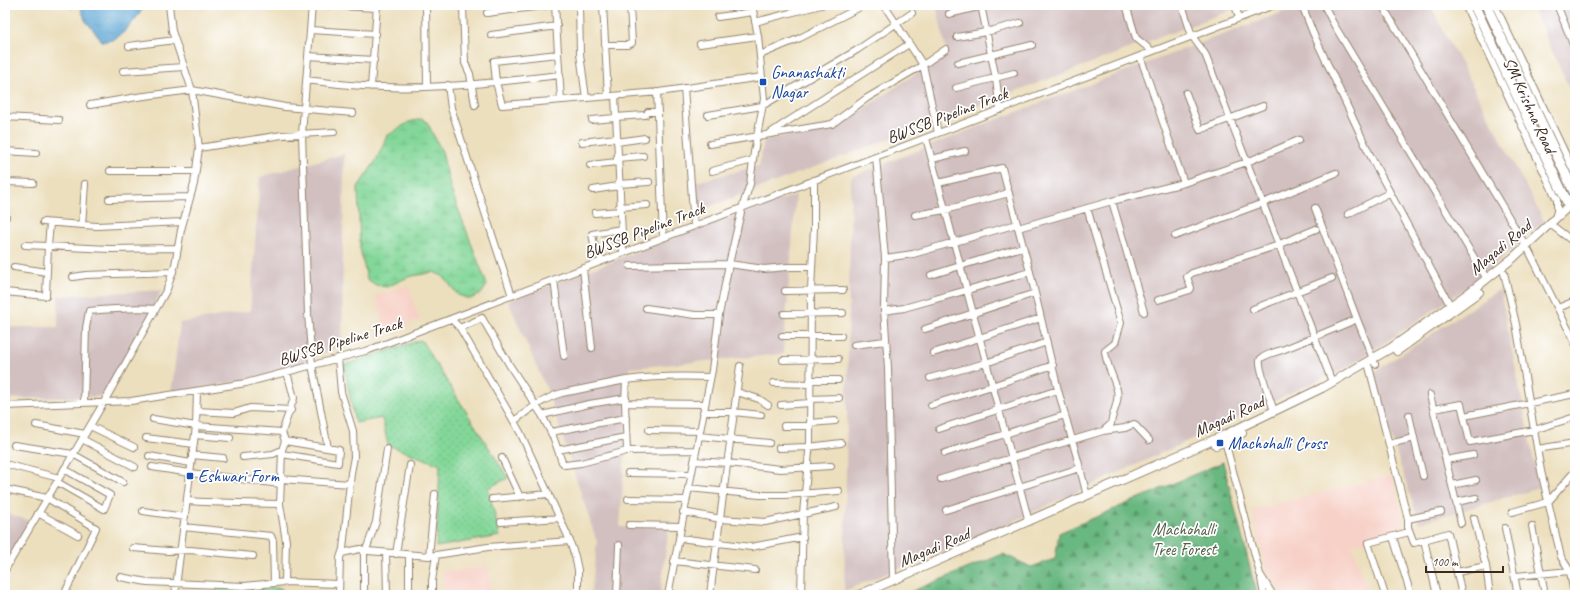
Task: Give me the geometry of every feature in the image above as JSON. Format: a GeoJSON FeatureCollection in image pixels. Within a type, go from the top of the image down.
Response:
{"type":"FeatureCollection","features":[{"type":"Feature","properties":{"kind":"highway","name":"SM Krishna Road"},"geometry":{"type":"LineString","coordinates":[[1474,5],[1573,204]]}},
{"type":"Feature","properties":{"kind":"highway","name":"SM Krishna Road"},"geometry":{"type":"LineString","coordinates":[[1486,5],[1575,194]]}},
{"type":"Feature","properties":{"kind":"main road","name":"Magadi Road"},"geometry":{"type":"LineString","coordinates":[[873,595],[1324,393],[1406,344],[1473,297],[1504,273],[1573,204]]}},
{"type":"Feature","properties":{"kind":"main road","name":"Magadi Road"},"geometry":{"type":"LineString","coordinates":[[859,595],[1225,438],[1274,411],[1372,363],[1527,249]]}},
{"type":"Feature","properties":{"kind":"street"},"geometry":{"type":"LineString","coordinates":[[5,570],[104,402],[168,289],[173,272],[183,222],[196,171],[199,148],[192,90],[172,31],[169,5]]}},
{"type":"Feature","properties":{"kind":"street"},"geometry":{"type":"LineString","coordinates":[[312,5],[302,134],[308,314],[312,365],[328,448]]}},
{"type":"Feature","properties":{"kind":"street"},"geometry":{"type":"LineString","coordinates":[[323,5],[377,6],[371,87]]}},
{"type":"Feature","properties":{"kind":"street"},"geometry":{"type":"LineString","coordinates":[[426,5],[427,86]]}},
{"type":"Feature","properties":{"kind":"street"},"geometry":{"type":"LineString","coordinates":[[463,5],[465,63],[470,74],[475,105]]}},
{"type":"Feature","properties":{"kind":"street"},"geometry":{"type":"LineString","coordinates":[[487,13],[550,5]]}},
{"type":"Feature","properties":{"kind":"street"},"geometry":{"type":"LineString","coordinates":[[555,5],[561,100]]}},
{"type":"Feature","properties":{"kind":"street"},"geometry":{"type":"LineString","coordinates":[[579,5],[580,54],[586,98]]}},
{"type":"Feature","properties":{"kind":"street"},"geometry":{"type":"LineString","coordinates":[[603,5],[605,46],[615,118],[619,209],[623,253]]}},
{"type":"Feature","properties":{"kind":"street"},"geometry":{"type":"LineString","coordinates":[[605,46],[628,45],[632,43],[630,5]]}},
{"type":"Feature","properties":{"kind":"street"},"geometry":{"type":"LineString","coordinates":[[668,595],[680,526],[712,370],[719,315],[742,208],[750,184],[756,137],[764,99],[758,36],[752,5]]}},
{"type":"Feature","properties":{"kind":"street"},"geometry":{"type":"LineString","coordinates":[[755,22],[821,5]]}},
{"type":"Feature","properties":{"kind":"street"},"geometry":{"type":"LineString","coordinates":[[884,5],[923,65],[938,133]]}},
{"type":"Feature","properties":{"kind":"street"},"geometry":{"type":"LineString","coordinates":[[949,14],[982,5],[996,79],[1000,110]]}},
{"type":"Feature","properties":{"kind":"street"},"geometry":{"type":"LineString","coordinates":[[1126,5],[1136,38],[1152,52]]}},
{"type":"Feature","properties":{"kind":"street"},"geometry":{"type":"LineString","coordinates":[[1182,5],[1192,36],[1204,54],[1230,119],[1332,382]]}},
{"type":"Feature","properties":{"kind":"street"},"geometry":{"type":"LineString","coordinates":[[1234,5],[1239,18]]}},
{"type":"Feature","properties":{"kind":"street","name":"BWSSB Pipeline Track"},"geometry":{"type":"LineString","coordinates":[[5,406],[131,400],[246,383],[369,350],[1274,5]]}},
{"type":"Feature","properties":{"kind":"street"},"geometry":{"type":"LineString","coordinates":[[1302,5],[1313,33],[1389,193],[1450,306]]}},
{"type":"Feature","properties":{"kind":"street"},"geometry":{"type":"LineString","coordinates":[[1324,5],[1337,30],[1487,278]]}},
{"type":"Feature","properties":{"kind":"street"},"geometry":{"type":"LineString","coordinates":[[1382,5],[1527,249],[1558,308],[1573,332],[1575,343]]}},
{"type":"Feature","properties":{"kind":"street","name":"SM Krishna Road"},"geometry":{"type":"LineString","coordinates":[[1465,5],[1557,200],[1558,211],[1554,223]]}},
{"type":"Feature","properties":{"kind":"street","name":"SM Krishna Road"},"geometry":{"type":"LineString","coordinates":[[1495,5],[1575,174]]}},
{"type":"Feature","properties":{"kind":"street"},"geometry":{"type":"LineString","coordinates":[[1557,5],[1575,49]]}},
{"type":"Feature","properties":{"kind":"street"},"geometry":{"type":"LineString","coordinates":[[760,55],[800,38],[860,6]]}},
{"type":"Feature","properties":{"kind":"street"},"geometry":{"type":"LineString","coordinates":[[718,17],[753,12]]}},
{"type":"Feature","properties":{"kind":"street"},"geometry":{"type":"LineString","coordinates":[[708,115],[762,106],[857,50],[912,13]]}},
{"type":"Feature","properties":{"kind":"street"},"geometry":{"type":"LineString","coordinates":[[957,37],[986,32],[1020,23]]}},
{"type":"Feature","properties":{"kind":"street"},"geometry":{"type":"LineString","coordinates":[[491,35],[556,26]]}},
{"type":"Feature","properties":{"kind":"street"},"geometry":{"type":"LineString","coordinates":[[310,30],[376,34]]}},
{"type":"Feature","properties":{"kind":"street"},"geometry":{"type":"LineString","coordinates":[[700,44],[758,36]]}},
{"type":"Feature","properties":{"kind":"street"},"geometry":{"type":"LineString","coordinates":[[130,46],[175,40]]}},
{"type":"Feature","properties":{"kind":"street"},"geometry":{"type":"LineString","coordinates":[[769,135],[784,123],[909,44]]}},
{"type":"Feature","properties":{"kind":"street"},"geometry":{"type":"LineString","coordinates":[[958,63],[1032,45]]}},
{"type":"Feature","properties":{"kind":"street"},"geometry":{"type":"LineString","coordinates":[[710,144],[832,124],[867,98],[923,65],[946,49]]}},
{"type":"Feature","properties":{"kind":"street"},"geometry":{"type":"LineString","coordinates":[[558,54],[494,61],[496,82],[502,105],[657,92],[762,77]]}},
{"type":"Feature","properties":{"kind":"street"},"geometry":{"type":"LineString","coordinates":[[308,56],[374,60]]}},
{"type":"Feature","properties":{"kind":"street"},"geometry":{"type":"LineString","coordinates":[[1140,56],[1184,183]]}},
{"type":"Feature","properties":{"kind":"street"},"geometry":{"type":"LineString","coordinates":[[123,71],[184,67]]}},
{"type":"Feature","properties":{"kind":"street"},"geometry":{"type":"LineString","coordinates":[[956,88],[996,79],[1014,73]]}},
{"type":"Feature","properties":{"kind":"street"},"geometry":{"type":"LineString","coordinates":[[306,80],[371,87],[427,86],[472,84],[560,75]]}},
{"type":"Feature","properties":{"kind":"street"},"geometry":{"type":"LineString","coordinates":[[448,85],[450,108],[512,296]]}},
{"type":"Feature","properties":{"kind":"street"},"geometry":{"type":"LineString","coordinates":[[684,88],[694,226]]}},
{"type":"Feature","properties":{"kind":"street"},"geometry":{"type":"LineString","coordinates":[[90,105],[136,97],[192,90],[242,100],[353,114]]}},
{"type":"Feature","properties":{"kind":"street"},"geometry":{"type":"LineString","coordinates":[[657,92],[664,238]]}},
{"type":"Feature","properties":{"kind":"street"},"geometry":{"type":"LineString","coordinates":[[1186,93],[1200,130],[1263,106]]}},
{"type":"Feature","properties":{"kind":"street"},"geometry":{"type":"LineString","coordinates":[[592,120],[658,112]]}},
{"type":"Feature","properties":{"kind":"street"},"geometry":{"type":"LineString","coordinates":[[5,117],[59,120]]}},
{"type":"Feature","properties":{"kind":"street"},"geometry":{"type":"LineString","coordinates":[[199,148],[234,142],[334,132]]}},
{"type":"Feature","properties":{"kind":"street"},"geometry":{"type":"LineString","coordinates":[[582,142],[645,138]]}},
{"type":"Feature","properties":{"kind":"street"},"geometry":{"type":"LineString","coordinates":[[926,138],[1029,522]]}},
{"type":"Feature","properties":{"kind":"street"},"geometry":{"type":"LineString","coordinates":[[885,258],[913,254],[1184,183],[1247,162],[1299,140]]}},
{"type":"Feature","properties":{"kind":"street"},"geometry":{"type":"LineString","coordinates":[[5,151],[36,154]]}},
{"type":"Feature","properties":{"kind":"street"},"geometry":{"type":"LineString","coordinates":[[932,159],[965,151]]}},
{"type":"Feature","properties":{"kind":"street"},"geometry":{"type":"LineString","coordinates":[[590,165],[643,156]]}},
{"type":"Feature","properties":{"kind":"street"},"geometry":{"type":"LineString","coordinates":[[876,157],[885,258],[884,311],[888,368],[893,580]]}},
{"type":"Feature","properties":{"kind":"street"},"geometry":{"type":"LineString","coordinates":[[712,170],[753,160]]}},
{"type":"Feature","properties":{"kind":"street"},"geometry":{"type":"LineString","coordinates":[[938,183],[1002,168],[1018,226],[1022,247],[1030,272],[1058,390],[1087,496]]}},
{"type":"Feature","properties":{"kind":"street"},"geometry":{"type":"LineString","coordinates":[[110,171],[196,171]]}},
{"type":"Feature","properties":{"kind":"street"},"geometry":{"type":"LineString","coordinates":[[1175,236],[1336,173]]}},
{"type":"Feature","properties":{"kind":"street"},"geometry":{"type":"LineString","coordinates":[[801,595],[803,513],[810,424],[810,336],[814,228],[814,180]]}},
{"type":"Feature","properties":{"kind":"street"},"geometry":{"type":"LineString","coordinates":[[5,182],[33,183]]}},
{"type":"Feature","properties":{"kind":"street"},"geometry":{"type":"LineString","coordinates":[[593,190],[618,185],[649,182]]}},
{"type":"Feature","properties":{"kind":"street"},"geometry":{"type":"LineString","coordinates":[[82,225],[85,184]]}},
{"type":"Feature","properties":{"kind":"street"},"geometry":{"type":"LineString","coordinates":[[915,215],[945,210],[1009,193]]}},
{"type":"Feature","properties":{"kind":"street"},"geometry":{"type":"LineString","coordinates":[[1348,214],[1389,193]]}},
{"type":"Feature","properties":{"kind":"street"},"geometry":{"type":"LineString","coordinates":[[109,200],[190,197]]}},
{"type":"Feature","properties":{"kind":"street"},"geometry":{"type":"LineString","coordinates":[[1112,201],[1144,312]]}},
{"type":"Feature","properties":{"kind":"street"},"geometry":{"type":"LineString","coordinates":[[595,213],[647,205]]}},
{"type":"Feature","properties":{"kind":"street"},"geometry":{"type":"LineString","coordinates":[[1087,208],[1121,323],[1115,343],[1105,351],[1117,391],[1118,402],[1111,418],[1111,424],[1103,431]]}},
{"type":"Feature","properties":{"kind":"street"},"geometry":{"type":"LineString","coordinates":[[1315,208],[1372,363],[1389,444],[1408,519],[1409,532],[1414,543],[1448,533],[1462,595]]}},
{"type":"Feature","properties":{"kind":"street"},"geometry":{"type":"LineString","coordinates":[[42,222],[98,226],[183,222]]}},
{"type":"Feature","properties":{"kind":"street"},"geometry":{"type":"LineString","coordinates":[[5,292],[46,296],[50,223]]}},
{"type":"Feature","properties":{"kind":"street"},"geometry":{"type":"LineString","coordinates":[[1554,223],[1575,243]]}},
{"type":"Feature","properties":{"kind":"street"},"geometry":{"type":"LineString","coordinates":[[602,261],[594,244],[592,234],[621,229]]}},
{"type":"Feature","properties":{"kind":"street"},"geometry":{"type":"LineString","coordinates":[[1158,300],[1190,290],[1187,277],[1192,274],[1279,246],[1282,243],[1316,229]]}},
{"type":"Feature","properties":{"kind":"street"},"geometry":{"type":"LineString","coordinates":[[25,245],[110,249],[178,248]]}},
{"type":"Feature","properties":{"kind":"street"},"geometry":{"type":"LineString","coordinates":[[931,275],[1022,247]]}},
{"type":"Feature","properties":{"kind":"street"},"geometry":{"type":"LineString","coordinates":[[630,266],[729,264],[764,269],[812,267]]}},
{"type":"Feature","properties":{"kind":"street"},"geometry":{"type":"LineString","coordinates":[[14,267],[47,272]]}},
{"type":"Feature","properties":{"kind":"street"},"geometry":{"type":"LineString","coordinates":[[583,269],[592,348]]}},
{"type":"Feature","properties":{"kind":"street"},"geometry":{"type":"LineString","coordinates":[[73,278],[86,275],[173,272]]}},
{"type":"Feature","properties":{"kind":"street"},"geometry":{"type":"LineString","coordinates":[[884,311],[904,308],[1030,272]]}},
{"type":"Feature","properties":{"kind":"street"},"geometry":{"type":"LineString","coordinates":[[1504,273],[1516,324],[1537,449],[1548,502],[1561,557],[1570,571],[1574,595]]}},
{"type":"Feature","properties":{"kind":"street"},"geometry":{"type":"LineString","coordinates":[[1253,309],[1332,278]]}},
{"type":"Feature","properties":{"kind":"street"},"geometry":{"type":"LineString","coordinates":[[554,280],[564,356]]}},
{"type":"Feature","properties":{"kind":"street"},"geometry":{"type":"LineString","coordinates":[[785,291],[843,290]]}},
{"type":"Feature","properties":{"kind":"street"},"geometry":{"type":"LineString","coordinates":[[926,330],[1035,293]]}},
{"type":"Feature","properties":{"kind":"street"},"geometry":{"type":"LineString","coordinates":[[1558,308],[1575,302]]}},
{"type":"Feature","properties":{"kind":"street"},"geometry":{"type":"LineString","coordinates":[[84,402],[86,328],[89,311],[114,308],[156,309]]}},
{"type":"Feature","properties":{"kind":"street"},"geometry":{"type":"LineString","coordinates":[[646,308],[694,315],[719,315]]}},
{"type":"Feature","properties":{"kind":"street"},"geometry":{"type":"LineString","coordinates":[[784,314],[843,313]]}},
{"type":"Feature","properties":{"kind":"street"},"geometry":{"type":"LineString","coordinates":[[451,318],[460,328],[514,421],[549,494],[575,556],[578,570],[578,595]]}},
{"type":"Feature","properties":{"kind":"street"},"geometry":{"type":"LineString","coordinates":[[460,328],[482,318],[510,366],[542,415],[551,432],[562,462],[565,465],[587,462],[626,451],[696,450]]}},
{"type":"Feature","properties":{"kind":"street"},"geometry":{"type":"LineString","coordinates":[[933,353],[1041,318]]}},
{"type":"Feature","properties":{"kind":"street"},"geometry":{"type":"LineString","coordinates":[[1274,411],[1261,369],[1260,360],[1271,354],[1315,338],[1357,319]]}},
{"type":"Feature","properties":{"kind":"street"},"geometry":{"type":"LineString","coordinates":[[782,336],[841,336]]}},
{"type":"Feature","properties":{"kind":"street"},"geometry":{"type":"LineString","coordinates":[[854,345],[885,341]]}},
{"type":"Feature","properties":{"kind":"street"},"geometry":{"type":"LineString","coordinates":[[930,378],[986,363],[1047,342]]}},
{"type":"Feature","properties":{"kind":"street"},"geometry":{"type":"LineString","coordinates":[[338,358],[341,392],[352,431],[354,457],[342,553],[340,558],[339,595]]}},
{"type":"Feature","properties":{"kind":"street"},"geometry":{"type":"LineString","coordinates":[[783,360],[838,359]]}},
{"type":"Feature","properties":{"kind":"street"},"geometry":{"type":"LineString","coordinates":[[931,404],[992,386],[1053,365]]}},
{"type":"Feature","properties":{"kind":"street"},"geometry":{"type":"LineString","coordinates":[[710,595],[740,366]]}},
{"type":"Feature","properties":{"kind":"street"},"geometry":{"type":"LineString","coordinates":[[285,582],[286,541],[280,504],[282,452],[285,441],[282,432],[294,398],[287,372]]}},
{"type":"Feature","properties":{"kind":"street"},"geometry":{"type":"LineString","coordinates":[[514,421],[536,405],[553,396],[626,380],[683,376],[710,377]]}},
{"type":"Feature","properties":{"kind":"street"},"geometry":{"type":"LineString","coordinates":[[626,380],[626,451]]}},
{"type":"Feature","properties":{"kind":"street"},"geometry":{"type":"LineString","coordinates":[[774,383],[838,380]]}},
{"type":"Feature","properties":{"kind":"street"},"geometry":{"type":"LineString","coordinates":[[175,595],[196,426],[197,390]]}},
{"type":"Feature","properties":{"kind":"street"},"geometry":{"type":"LineString","coordinates":[[939,429],[1058,390]]}},
{"type":"Feature","properties":{"kind":"street"},"geometry":{"type":"LineString","coordinates":[[737,392],[759,399],[768,405]]}},
{"type":"Feature","properties":{"kind":"street"},"geometry":{"type":"LineString","coordinates":[[1464,416],[1575,394]]}},
{"type":"Feature","properties":{"kind":"street"},"geometry":{"type":"LineString","coordinates":[[1430,395],[1461,524]]}},
{"type":"Feature","properties":{"kind":"street"},"geometry":{"type":"LineString","coordinates":[[781,404],[839,398]]}},
{"type":"Feature","properties":{"kind":"street"},"geometry":{"type":"LineString","coordinates":[[542,415],[589,404],[626,400],[705,404]]}},
{"type":"Feature","properties":{"kind":"street"},"geometry":{"type":"LineString","coordinates":[[1434,409],[1461,404],[1470,442],[1534,430],[1575,417]]}},
{"type":"Feature","properties":{"kind":"street"},"geometry":{"type":"LineString","coordinates":[[197,411],[234,413],[250,408],[291,410]]}},
{"type":"Feature","properties":{"kind":"street"},"geometry":{"type":"LineString","coordinates":[[704,412],[734,412],[761,415]]}},
{"type":"Feature","properties":{"kind":"street"},"geometry":{"type":"LineString","coordinates":[[945,453],[1065,415]]}},
{"type":"Feature","properties":{"kind":"street"},"geometry":{"type":"LineString","coordinates":[[1409,415],[1423,476]]}},
{"type":"Feature","properties":{"kind":"street"},"geometry":{"type":"LineString","coordinates":[[551,432],[626,418]]}},
{"type":"Feature","properties":{"kind":"street"},"geometry":{"type":"LineString","coordinates":[[153,419],[196,426],[282,432]]}},
{"type":"Feature","properties":{"kind":"street"},"geometry":{"type":"LineString","coordinates":[[784,426],[836,421]]}},
{"type":"Feature","properties":{"kind":"street"},"geometry":{"type":"LineString","coordinates":[[941,479],[1103,431],[1125,428],[1134,424],[1149,440]]}},
{"type":"Feature","properties":{"kind":"street"},"geometry":{"type":"LineString","coordinates":[[36,425],[84,436],[135,467]]}},
{"type":"Feature","properties":{"kind":"street"},"geometry":{"type":"LineString","coordinates":[[90,426],[134,447]]}},
{"type":"Feature","properties":{"kind":"street"},"geometry":{"type":"LineString","coordinates":[[649,430],[699,433],[731,440],[769,443]]}},
{"type":"Feature","properties":{"kind":"street"},"geometry":{"type":"LineString","coordinates":[[195,435],[230,438]]}},
{"type":"Feature","properties":{"kind":"street"},"geometry":{"type":"LineString","coordinates":[[558,450],[626,437]]}},
{"type":"Feature","properties":{"kind":"street"},"geometry":{"type":"LineString","coordinates":[[146,438],[194,444]]}},
{"type":"Feature","properties":{"kind":"street"},"geometry":{"type":"LineString","coordinates":[[1225,438],[1264,595]]}},
{"type":"Feature","properties":{"kind":"street"},"geometry":{"type":"LineString","coordinates":[[1389,444],[1414,438]]}},
{"type":"Feature","properties":{"kind":"street"},"geometry":{"type":"LineString","coordinates":[[243,457],[282,452],[338,464],[339,450],[285,441]]}},
{"type":"Feature","properties":{"kind":"street"},"geometry":{"type":"LineString","coordinates":[[1537,449],[1575,442]]}},
{"type":"Feature","properties":{"kind":"street"},"geometry":{"type":"LineString","coordinates":[[779,448],[809,447],[841,443]]}},
{"type":"Feature","properties":{"kind":"street"},"geometry":{"type":"LineString","coordinates":[[14,445],[73,454],[123,482]]}},
{"type":"Feature","properties":{"kind":"street"},"geometry":{"type":"LineString","coordinates":[[364,595],[365,550],[376,522],[387,449]]}},
{"type":"Feature","properties":{"kind":"street"},"geometry":{"type":"LineString","coordinates":[[192,455],[223,458]]}},
{"type":"Feature","properties":{"kind":"street"},"geometry":{"type":"LineString","coordinates":[[1446,460],[1473,455]]}},
{"type":"Feature","properties":{"kind":"street"},"geometry":{"type":"LineString","coordinates":[[149,456],[191,463]]}},
{"type":"Feature","properties":{"kind":"street"},"geometry":{"type":"LineString","coordinates":[[502,458],[520,496]]}},
{"type":"Feature","properties":{"kind":"street"},"geometry":{"type":"LineString","coordinates":[[694,461],[728,462],[780,469],[831,466]]}},
{"type":"Feature","properties":{"kind":"street"},"geometry":{"type":"LineString","coordinates":[[9,465],[58,480],[104,509],[110,495],[64,469]]}},
{"type":"Feature","properties":{"kind":"street"},"geometry":{"type":"LineString","coordinates":[[396,554],[410,465]]}},
{"type":"Feature","properties":{"kind":"street"},"geometry":{"type":"LineString","coordinates":[[152,467],[190,473],[281,481],[350,484]]}},
{"type":"Feature","properties":{"kind":"street"},"geometry":{"type":"LineString","coordinates":[[946,510],[1080,468]]}},
{"type":"Feature","properties":{"kind":"street"},"geometry":{"type":"LineString","coordinates":[[1512,512],[1548,502],[1575,471]]}},
{"type":"Feature","properties":{"kind":"street"},"geometry":{"type":"LineString","coordinates":[[628,473],[691,474]]}},
{"type":"Feature","properties":{"kind":"street"},"geometry":{"type":"LineString","coordinates":[[1452,485],[1476,480]]}},
{"type":"Feature","properties":{"kind":"street"},"geometry":{"type":"LineString","coordinates":[[688,488],[760,495],[785,495],[805,492],[839,491]]}},
{"type":"Feature","properties":{"kind":"street"},"geometry":{"type":"LineString","coordinates":[[5,489],[47,498],[96,528],[64,595]]}},
{"type":"Feature","properties":{"kind":"street"},"geometry":{"type":"LineString","coordinates":[[429,556],[435,494]]}},
{"type":"Feature","properties":{"kind":"street"},"geometry":{"type":"LineString","coordinates":[[492,499],[549,494]]}},
{"type":"Feature","properties":{"kind":"street"},"geometry":{"type":"LineString","coordinates":[[1456,502],[1476,498]]}},
{"type":"Feature","properties":{"kind":"street"},"geometry":{"type":"LineString","coordinates":[[628,499],[686,500]]}},
{"type":"Feature","properties":{"kind":"street"},"geometry":{"type":"LineString","coordinates":[[187,501],[229,504],[243,502],[280,504]]}},
{"type":"Feature","properties":{"kind":"street"},"geometry":{"type":"LineString","coordinates":[[683,512],[721,519],[764,522],[836,507]]}},
{"type":"Feature","properties":{"kind":"street"},"geometry":{"type":"LineString","coordinates":[[143,511],[185,517]]}},
{"type":"Feature","properties":{"kind":"street"},"geometry":{"type":"LineString","coordinates":[[1408,519],[1441,512]]}},
{"type":"Feature","properties":{"kind":"street"},"geometry":{"type":"LineString","coordinates":[[38,513],[78,535]]}},
{"type":"Feature","properties":{"kind":"street"},"geometry":{"type":"LineString","coordinates":[[501,522],[560,518]]}},
{"type":"Feature","properties":{"kind":"street"},"geometry":{"type":"LineString","coordinates":[[1474,518],[1486,566],[1490,595]]}},
{"type":"Feature","properties":{"kind":"street"},"geometry":{"type":"LineString","coordinates":[[629,525],[680,526]]}},
{"type":"Feature","properties":{"kind":"street"},"geometry":{"type":"LineString","coordinates":[[1532,526],[1545,595]]}},
{"type":"Feature","properties":{"kind":"street"},"geometry":{"type":"LineString","coordinates":[[183,528],[272,536],[274,583]]}},
{"type":"Feature","properties":{"kind":"street"},"geometry":{"type":"LineString","coordinates":[[1505,528],[1516,576],[1518,595]]}},
{"type":"Feature","properties":{"kind":"street"},"geometry":{"type":"LineString","coordinates":[[1385,595],[1368,544],[1409,532]]}},
{"type":"Feature","properties":{"kind":"street"},"geometry":{"type":"LineString","coordinates":[[678,538],[751,547],[803,537]]}},
{"type":"Feature","properties":{"kind":"street"},"geometry":{"type":"LineString","coordinates":[[1393,537],[1411,595]]}},
{"type":"Feature","properties":{"kind":"street"},"geometry":{"type":"LineString","coordinates":[[1424,540],[1437,595]]}},
{"type":"Feature","properties":{"kind":"street"},"geometry":{"type":"LineString","coordinates":[[342,553],[360,549],[386,553],[429,556],[488,547],[570,541]]}},
{"type":"Feature","properties":{"kind":"street"},"geometry":{"type":"LineString","coordinates":[[617,595],[619,545]]}},
{"type":"Feature","properties":{"kind":"street"},"geometry":{"type":"LineString","coordinates":[[133,548],[180,551],[190,550],[253,556]]}},
{"type":"Feature","properties":{"kind":"street"},"geometry":{"type":"LineString","coordinates":[[386,553],[387,595]]}},
{"type":"Feature","properties":{"kind":"street"},"geometry":{"type":"LineString","coordinates":[[409,555],[409,595]]}},
{"type":"Feature","properties":{"kind":"street"},"geometry":{"type":"LineString","coordinates":[[432,595],[432,581],[436,555]]}},
{"type":"Feature","properties":{"kind":"street"},"geometry":{"type":"LineString","coordinates":[[674,561],[755,570]]}},
{"type":"Feature","properties":{"kind":"street"},"geometry":{"type":"LineString","coordinates":[[1458,572],[1486,566]]}},
{"type":"Feature","properties":{"kind":"street"},"geometry":{"type":"LineString","coordinates":[[1516,576],[1570,571]]}},
{"type":"Feature","properties":{"kind":"street"},"geometry":{"type":"LineString","coordinates":[[1260,574],[1273,595]]}},
{"type":"Feature","properties":{"kind":"street"},"geometry":{"type":"LineString","coordinates":[[120,577],[147,582],[177,582],[244,586],[285,582],[339,584]]}},
{"type":"Feature","properties":{"kind":"shaded area"},"geometry":{"type":"Polygon","coordinates":[[[936,5],[1245,5],[698,211],[696,182],[759,166],[764,141],[845,121],[947,53],[936,5]]]}},
{"type":"Feature","properties":{"kind":"shaded area"},"geometry":{"type":"Polygon","coordinates":[[[1302,5],[1430,5],[1544,221],[1471,285],[1348,367],[1001,527],[844,591],[851,177],[995,120],[1302,5]]]}},
{"type":"Feature","properties":{"kind":"shaded area"},"geometry":{"type":"Polygon","coordinates":[[[1531,5],[1575,5],[1575,101],[1531,5]]]}},
{"type":"Feature","properties":{"kind":"shaded area"},"geometry":{"type":"Polygon","coordinates":[[[344,154],[342,345],[288,369],[245,380],[171,393],[180,323],[250,311],[260,177],[344,154]]]}},
{"type":"Feature","properties":{"kind":"shaded area"},"geometry":{"type":"Polygon","coordinates":[[[796,195],[783,354],[630,368],[620,527],[669,527],[660,595],[591,595],[597,542],[547,390],[508,301],[702,227],[796,195]]]}},
{"type":"Feature","properties":{"kind":"shaded area"},"geometry":{"type":"Polygon","coordinates":[[[408,285],[420,320],[386,331],[375,296],[408,285]]]}},
{"type":"Feature","properties":{"kind":"shaded area"},"geometry":{"type":"Polygon","coordinates":[[[1500,289],[1539,488],[1419,523],[1371,374],[1500,289]]]}},
{"type":"Feature","properties":{"kind":"shaded area"},"geometry":{"type":"Polygon","coordinates":[[[162,290],[107,396],[5,399],[5,327],[58,327],[58,296],[162,290]]]}},
{"type":"Feature","properties":{"kind":"shaded area"},"geometry":{"type":"Polygon","coordinates":[[[1393,475],[1405,530],[1352,545],[1369,595],[1282,595],[1265,569],[1252,510],[1393,475]]]}},
{"type":"Feature","properties":{"kind":"shaded area"},"geometry":{"type":"Polygon","coordinates":[[[5,513],[31,521],[5,564],[5,513]]]}},
{"type":"Feature","properties":{"kind":"shaded area"},"geometry":{"type":"Polygon","coordinates":[[[488,567],[491,595],[444,595],[442,572],[488,567]]]}},
{"type":"Feature","properties":{"kind":"green space"},"geometry":{"type":"Polygon","coordinates":[[[422,119],[427,122],[442,152],[451,190],[487,285],[481,294],[470,299],[458,295],[443,276],[433,272],[408,277],[387,287],[376,285],[367,279],[360,248],[358,187],[377,159],[387,136],[409,122],[422,119]]]}},
{"type":"Feature","properties":{"kind":"green space"},"geometry":{"type":"Polygon","coordinates":[[[421,340],[508,478],[488,488],[500,536],[436,547],[440,465],[388,445],[382,418],[355,423],[344,365],[421,340]]]}},
{"type":"Feature","properties":{"kind":"green space","name":"Machohalli Tree Forest"},"geometry":{"type":"Polygon","coordinates":[[[1223,462],[1257,595],[903,595],[1003,554],[1031,567],[1055,559],[1059,533],[1223,462]]]}},
{"type":"Feature","properties":{"kind":"green space"},"geometry":{"type":"Polygon","coordinates":[[[217,588],[281,588],[282,595],[217,595],[217,588]]]}},
{"type":"Feature","properties":{"kind":"water"},"geometry":{"type":"Polygon","coordinates":[[[80,5],[145,5],[135,20],[122,34],[112,40],[102,41],[85,20],[80,5]]]}},
{"type":"Feature","properties":{"kind":"place","name":"Gnanashakti Nagar"},"geometry":{"type":"Point","coordinates":[763,82]}},
{"type":"Feature","properties":{"kind":"place","name":"Machohalli Cross"},"geometry":{"type":"Point","coordinates":[1220,443]}},
{"type":"Feature","properties":{"kind":"place","name":"Eshwari Form"},"geometry":{"type":"Point","coordinates":[190,476]}}]}
